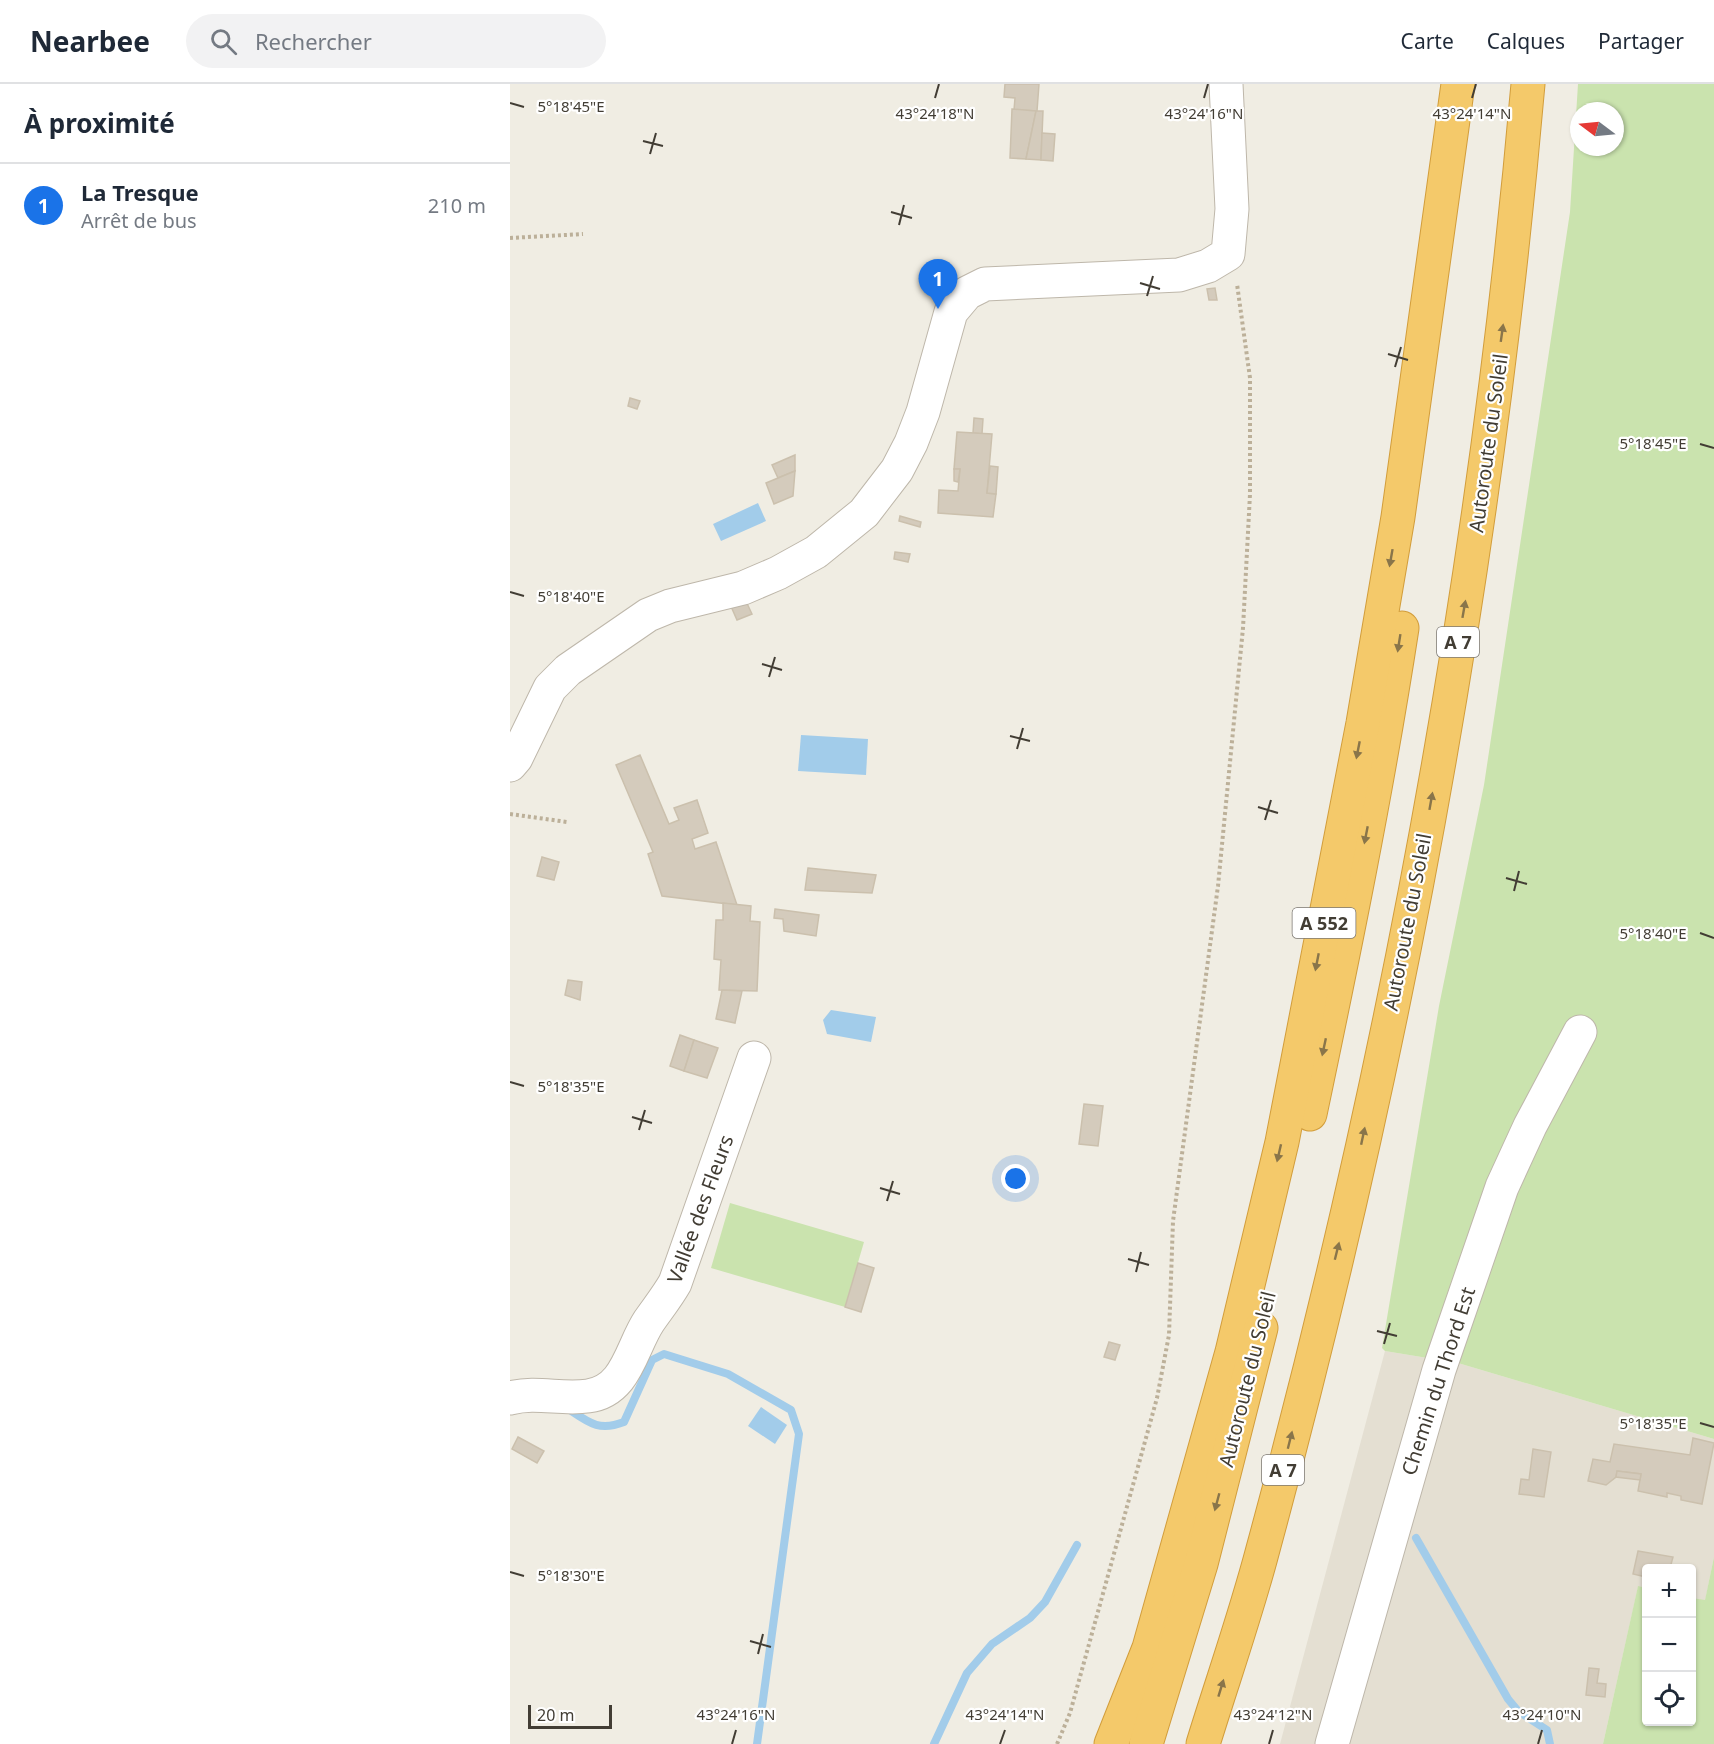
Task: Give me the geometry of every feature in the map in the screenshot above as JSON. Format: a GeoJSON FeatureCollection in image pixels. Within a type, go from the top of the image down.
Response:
{"type":"FeatureCollection","features":[{"type":"Feature","properties":{"kind":"highway","name":"A 552"},"geometry":{"type":"LineString","coordinates":[[1111,1744],[1149,1648],[1232,1352],[1282,1142],[1363,723],[1398,517],[1458,84]]}},
{"type":"Feature","properties":{"kind":"highway","name":"Autoroute du Soleil"},"geometry":{"type":"LineString","coordinates":[[1146,1744],[1200,1564],[1254,1356],[1303,1147],[1348,936],[1386,730],[1418,522],[1446,313],[1464,84]]}},
{"type":"Feature","properties":{"kind":"highway","name":"Autoroute du Soleil"},"geometry":{"type":"LineString","coordinates":[[1203,1744],[1263,1551],[1352,1194],[1423,851],[1473,552],[1515,240],[1528,84]]}},
{"type":"Feature","properties":{"kind":"street"},"geometry":{"type":"LineString","coordinates":[[510,765],[516,758],[550,688],[568,670],[648,615],[670,606],[743,588],[778,573],[816,552],[864,513],[897,470],[911,443],[923,412],[946,323],[958,302],[968,293],[986,284],[1179,275],[1208,266],[1228,254],[1232,209],[1226,84]]}},
{"type":"Feature","properties":{"kind":"street","name":"Chemin du Thord Est"},"geometry":{"type":"LineString","coordinates":[[1332,1744],[1439,1370],[1502,1187],[1530,1126],[1580,1032]]}},
{"type":"Feature","properties":{"kind":"street","name":"Vallée des Fleurs"},"geometry":{"type":"LineString","coordinates":[[510,1398],[539,1394],[592,1396],[607,1389],[625,1371],[649,1321],[665,1302],[675,1283],[754,1059]]}},
{"type":"Feature","properties":{"kind":"path"},"geometry":{"type":"LineString","coordinates":[[510,238],[583,234]]}},
{"type":"Feature","properties":{"kind":"path"},"geometry":{"type":"LineString","coordinates":[[1057,1744],[1070,1713],[1157,1398],[1169,1335],[1173,1221],[1218,886],[1243,628],[1250,494],[1250,378],[1238,286],[1228,254]]}},
{"type":"Feature","properties":{"kind":"path"},"geometry":{"type":"LineString","coordinates":[[510,814],[567,822]]}},
{"type":"Feature","properties":{"kind":"shaded area"},"geometry":{"type":"Polygon","coordinates":[[[1385,1351],[1458,1363],[1714,1439],[1714,1557],[1705,1601],[1696,1599],[1696,1564],[1642,1564],[1642,1588],[1638,1587],[1603,1744],[1280,1744],[1385,1351]]]}},
{"type":"Feature","properties":{"kind":"green space"},"geometry":{"type":"Polygon","coordinates":[[[1578,84],[1714,84],[1714,1439],[1458,1363],[1385,1351],[1382,1348],[1439,1006],[1484,785],[1570,212],[1574,156],[1624,156],[1624,102],[1577,102],[1578,84]]]}},
{"type":"Feature","properties":{"kind":"green space"},"geometry":{"type":"Polygon","coordinates":[[[730,1203],[864,1242],[845,1307],[711,1268],[730,1203]]]}},
{"type":"Feature","properties":{"kind":"green space"},"geometry":{"type":"Polygon","coordinates":[[[1714,1557],[1714,1744],[1603,1744],[1638,1586],[1642,1587],[1642,1726],[1696,1726],[1696,1599],[1705,1600],[1714,1557]]]}},
{"type":"Feature","properties":{"kind":"water"},"geometry":{"type":"Polygon","coordinates":[[[758,503],[766,521],[721,541],[713,524],[758,503]]]}},
{"type":"Feature","properties":{"kind":"water"},"geometry":{"type":"Polygon","coordinates":[[[801,735],[868,739],[866,775],[798,771],[801,735]]]}},
{"type":"Feature","properties":{"kind":"water"},"geometry":{"type":"Polygon","coordinates":[[[831,1010],[876,1017],[871,1042],[827,1034],[823,1020],[831,1010]]]}},
{"type":"Feature","properties":{"kind":"water"},"geometry":{"type":"Polygon","coordinates":[[[761,1407],[787,1425],[775,1444],[748,1426],[761,1407]]]}},
{"type":"Feature","properties":{"kind":"building"},"geometry":{"type":"Polygon","coordinates":[[[1005,84],[1039,84],[1037,111],[1014,110],[1015,98],[1004,97],[1005,84]]]}},
{"type":"Feature","properties":{"kind":"building"},"geometry":{"type":"Polygon","coordinates":[[[1012,109],[1036,111],[1026,159],[1010,158],[1012,109]]]}},
{"type":"Feature","properties":{"kind":"building"},"geometry":{"type":"Polygon","coordinates":[[[1036,111],[1043,111],[1041,160],[1026,159],[1036,111]]]}},
{"type":"Feature","properties":{"kind":"building"},"geometry":{"type":"Polygon","coordinates":[[[1042,133],[1055,134],[1053,161],[1041,160],[1042,133]]]}},
{"type":"Feature","properties":{"kind":"building"},"geometry":{"type":"Polygon","coordinates":[[[1215,288],[1217,300],[1209,300],[1207,289],[1215,288]]]}},
{"type":"Feature","properties":{"kind":"building"},"geometry":{"type":"Polygon","coordinates":[[[630,398],[640,401],[637,409],[628,406],[630,398]]]}},
{"type":"Feature","properties":{"kind":"building"},"geometry":{"type":"Polygon","coordinates":[[[974,418],[983,419],[982,434],[973,433],[974,418]]]}},
{"type":"Feature","properties":{"kind":"building"},"geometry":{"type":"Polygon","coordinates":[[[957,432],[992,434],[987,493],[996,494],[993,517],[938,513],[939,490],[958,491],[960,469],[954,469],[957,432]]]}},
{"type":"Feature","properties":{"kind":"building"},"geometry":{"type":"Polygon","coordinates":[[[795,455],[795,471],[778,478],[772,465],[795,455]]]}},
{"type":"Feature","properties":{"kind":"building"},"geometry":{"type":"Polygon","coordinates":[[[990,466],[998,467],[996,494],[987,493],[990,466]]]}},
{"type":"Feature","properties":{"kind":"building"},"geometry":{"type":"Polygon","coordinates":[[[954,469],[960,469],[958,482],[954,481],[954,469]]]}},
{"type":"Feature","properties":{"kind":"building"},"geometry":{"type":"Polygon","coordinates":[[[795,471],[793,496],[774,504],[766,483],[795,471]]]}},
{"type":"Feature","properties":{"kind":"building"},"geometry":{"type":"Polygon","coordinates":[[[900,516],[921,522],[920,527],[899,521],[900,516]]]}},
{"type":"Feature","properties":{"kind":"building"},"geometry":{"type":"Polygon","coordinates":[[[895,552],[910,554],[908,562],[894,559],[895,552]]]}},
{"type":"Feature","properties":{"kind":"building"},"geometry":{"type":"Polygon","coordinates":[[[744,597],[752,614],[737,620],[730,604],[744,597]]]}},
{"type":"Feature","properties":{"kind":"building"},"geometry":{"type":"Polygon","coordinates":[[[640,755],[669,824],[679,820],[674,808],[697,800],[708,833],[692,839],[695,849],[716,842],[737,905],[662,896],[648,854],[653,852],[616,765],[640,755]]]}},
{"type":"Feature","properties":{"kind":"building"},"geometry":{"type":"Polygon","coordinates":[[[542,857],[559,862],[554,880],[537,876],[542,857]]]}},
{"type":"Feature","properties":{"kind":"building"},"geometry":{"type":"Polygon","coordinates":[[[808,868],[876,875],[872,893],[805,890],[808,868]]]}},
{"type":"Feature","properties":{"kind":"building"},"geometry":{"type":"Polygon","coordinates":[[[723,903],[751,906],[750,921],[760,922],[757,991],[719,990],[721,960],[714,959],[716,920],[723,920],[723,903]]]}},
{"type":"Feature","properties":{"kind":"building"},"geometry":{"type":"Polygon","coordinates":[[[775,909],[819,915],[816,936],[784,931],[783,919],[774,918],[775,909]]]}},
{"type":"Feature","properties":{"kind":"building"},"geometry":{"type":"Polygon","coordinates":[[[568,980],[582,982],[580,1000],[565,995],[568,980]]]}},
{"type":"Feature","properties":{"kind":"building"},"geometry":{"type":"Polygon","coordinates":[[[722,990],[742,991],[735,1023],[716,1019],[722,990]]]}},
{"type":"Feature","properties":{"kind":"building"},"geometry":{"type":"Polygon","coordinates":[[[680,1035],[694,1040],[684,1071],[670,1066],[680,1035]]]}},
{"type":"Feature","properties":{"kind":"building"},"geometry":{"type":"Polygon","coordinates":[[[694,1040],[718,1048],[707,1078],[684,1071],[694,1040]]]}},
{"type":"Feature","properties":{"kind":"building"},"geometry":{"type":"Polygon","coordinates":[[[1084,1104],[1103,1106],[1098,1146],[1079,1144],[1084,1104]]]}},
{"type":"Feature","properties":{"kind":"building"},"geometry":{"type":"Polygon","coordinates":[[[858,1263],[874,1268],[861,1312],[845,1307],[858,1263]]]}},
{"type":"Feature","properties":{"kind":"building"},"geometry":{"type":"Polygon","coordinates":[[[1109,1342],[1120,1345],[1115,1360],[1104,1357],[1109,1342]]]}},
{"type":"Feature","properties":{"kind":"building"},"geometry":{"type":"Polygon","coordinates":[[[518,1437],[544,1451],[537,1463],[512,1449],[518,1437]]]}},
{"type":"Feature","properties":{"kind":"building"},"geometry":{"type":"Polygon","coordinates":[[[1693,1438],[1714,1443],[1702,1504],[1681,1500],[1681,1496],[1667,1493],[1667,1497],[1638,1491],[1641,1474],[1617,1471],[1616,1477],[1606,1485],[1588,1481],[1593,1459],[1610,1462],[1614,1444],[1690,1455],[1693,1438]]]}},
{"type":"Feature","properties":{"kind":"building"},"geometry":{"type":"Polygon","coordinates":[[[1533,1449],[1551,1452],[1544,1497],[1519,1494],[1521,1479],[1529,1480],[1533,1449]]]}},
{"type":"Feature","properties":{"kind":"building"},"geometry":{"type":"Polygon","coordinates":[[[1617,1471],[1641,1474],[1640,1480],[1616,1477],[1617,1471]]]}},
{"type":"Feature","properties":{"kind":"building"},"geometry":{"type":"Polygon","coordinates":[[[1638,1551],[1673,1557],[1671,1564],[1642,1564],[1642,1576],[1633,1574],[1638,1551]]]}},
{"type":"Feature","properties":{"kind":"building"},"geometry":{"type":"Polygon","coordinates":[[[1589,1668],[1599,1669],[1597,1683],[1606,1684],[1605,1697],[1586,1695],[1589,1668]]]}},
{"type":"Feature","properties":{"kind":"waterway"},"geometry":{"type":"LineString","coordinates":[[567,1408],[587,1421],[600,1426],[624,1422],[652,1360],[664,1354],[728,1374],[791,1410],[799,1434],[757,1744]]}},
{"type":"Feature","properties":{"kind":"waterway"},"geometry":{"type":"LineString","coordinates":[[1416,1538],[1508,1699],[1518,1711],[1547,1730],[1550,1744]]}},
{"type":"Feature","properties":{"kind":"waterway"},"geometry":{"type":"LineString","coordinates":[[934,1744],[967,1673],[992,1644],[1030,1618],[1045,1602],[1077,1545]]}},
{"type":"Feature","properties":{"kind":"place","name":"La Tresque"},"geometry":{"type":"Point","coordinates":[938,309]}}]}
